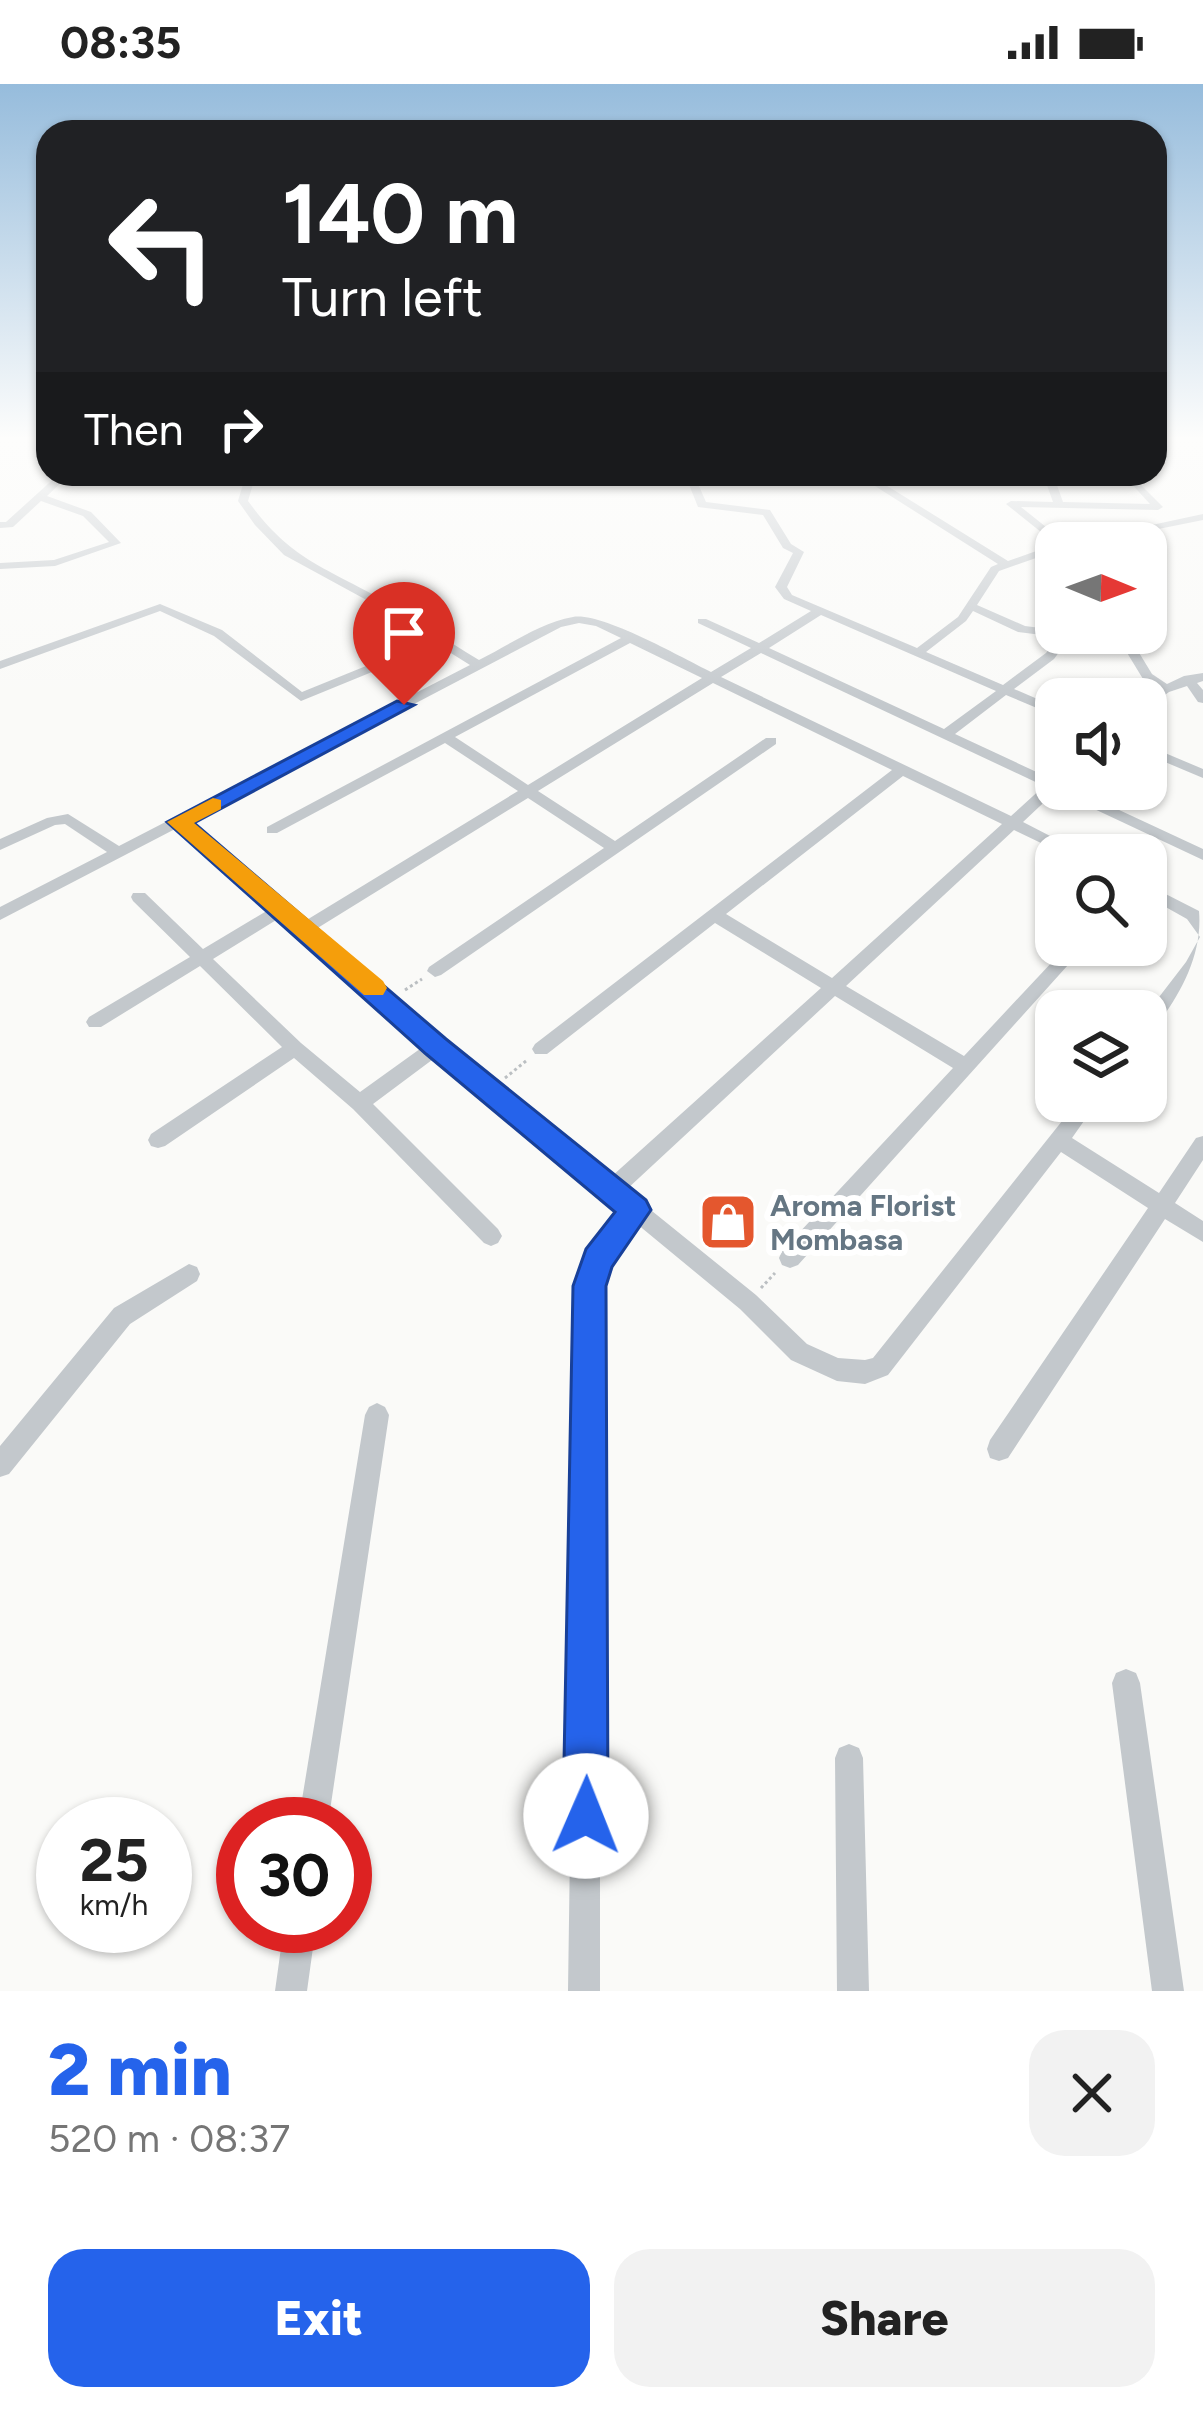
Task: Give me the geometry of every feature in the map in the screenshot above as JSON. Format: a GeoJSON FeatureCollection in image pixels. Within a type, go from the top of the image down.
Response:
{"type":"FeatureCollection","features":[{"type":"Feature","properties":{"kind":"street"},"geometry":{"type":"LineString","coordinates":[[0,566],[55,563],[116,543],[101,528]]}},
{"type":"Feature","properties":{"kind":"street"},"geometry":{"type":"LineString","coordinates":[[261,528],[292,558],[374,599],[479,666]]}},
{"type":"Feature","properties":{"kind":"street"},"geometry":{"type":"LineString","coordinates":[[776,528],[787,546],[800,555],[781,591],[1035,703]]}},
{"type":"Feature","properties":{"kind":"street"},"geometry":{"type":"LineString","coordinates":[[948,528],[1004,563]]}},
{"type":"Feature","properties":{"kind":"street"},"geometry":{"type":"LineString","coordinates":[[920,651],[962,619],[988,575],[1004,563],[1035,553]]}},
{"type":"Feature","properties":{"kind":"street"},"geometry":{"type":"LineString","coordinates":[[971,606],[1035,630]]}},
{"type":"Feature","properties":{"kind":"street"},"geometry":{"type":"LineString","coordinates":[[0,664],[164,607],[218,633],[304,697],[436,641]]}},
{"type":"Feature","properties":{"kind":"street"},"geometry":{"type":"LineString","coordinates":[[304,928],[820,610]]}},
{"type":"Feature","properties":{"kind":"street"},"geometry":{"type":"LineString","coordinates":[[0,914],[568,621],[598,622],[1038,834]]}},
{"type":"Feature","properties":{"kind":"street"},"geometry":{"type":"LineString","coordinates":[[702,622],[1035,776]]}},
{"type":"Feature","properties":{"kind":"street"},"geometry":{"type":"LineString","coordinates":[[272,830],[630,638]]}},
{"type":"Feature","properties":{"kind":"street"},"geometry":{"type":"LineString","coordinates":[[946,734],[1053,654]]}},
{"type":"Feature","properties":{"kind":"street"},"geometry":{"type":"LineString","coordinates":[[1195,678],[1203,699]]}},
{"type":"Feature","properties":{"kind":"street"},"geometry":{"type":"LineString","coordinates":[[448,739],[614,848]]}},
{"type":"Feature","properties":{"kind":"street"},"geometry":{"type":"LineString","coordinates":[[435,971],[771,741]]}},
{"type":"Feature","properties":{"kind":"street"},"geometry":{"type":"LineString","coordinates":[[1167,758],[1203,774]]}},
{"type":"Feature","properties":{"kind":"street"},"geometry":{"type":"LineString","coordinates":[[541,1049],[900,771]]}},
{"type":"Feature","properties":{"kind":"street"},"geometry":{"type":"LineString","coordinates":[[612,1189],[831,985],[1035,806]]}},
{"type":"Feature","properties":{"kind":"street"},"geometry":{"type":"LineString","coordinates":[[1107,810],[1203,855]]}},
{"type":"Feature","properties":{"kind":"street"},"geometry":{"type":"LineString","coordinates":[[0,844],[52,821],[68,819],[119,853]]}},
{"type":"Feature","properties":{"kind":"street"},"geometry":{"type":"LineString","coordinates":[[178,822],[388,1000],[436,1047],[819,1364],[851,1371],[880,1367],[1073,1122]]}},
{"type":"Feature","properties":{"kind":"street"},"geometry":{"type":"LineString","coordinates":[[139,897],[295,1048],[361,1103],[490,1236]]}},
{"type":"Feature","properties":{"kind":"street"},"geometry":{"type":"LineString","coordinates":[[1167,901],[1192,915],[1203,932]]}},
{"type":"Feature","properties":{"kind":"street"},"geometry":{"type":"LineString","coordinates":[[95,1022],[279,911]]}},
{"type":"Feature","properties":{"kind":"street"},"geometry":{"type":"LineString","coordinates":[[714,915],[967,1067]]}},
{"type":"Feature","properties":{"kind":"street"},"geometry":{"type":"LineString","coordinates":[[1167,999],[1193,965],[1203,942]]}},
{"type":"Feature","properties":{"kind":"street"},"geometry":{"type":"LineString","coordinates":[[790,1258],[1059,966]]}},
{"type":"Feature","properties":{"kind":"street"},"geometry":{"type":"LineString","coordinates":[[361,1103],[436,1047]]}},
{"type":"Feature","properties":{"kind":"street"},"geometry":{"type":"LineString","coordinates":[[158,1140],[295,1048]]}},
{"type":"Feature","properties":{"kind":"street"},"geometry":{"type":"LineString","coordinates":[[1059,1140],[1203,1232]]}},
{"type":"Feature","properties":{"kind":"street"},"geometry":{"type":"LineString","coordinates":[[999,1449],[1203,1144]]}},
{"type":"Feature","properties":{"kind":"street"},"geometry":{"type":"LineString","coordinates":[[584,1991],[589,1286],[598,1260],[635,1210]]}},
{"type":"Feature","properties":{"kind":"street"},"geometry":{"type":"LineString","coordinates":[[0,1465],[122,1316],[189,1274]]}},
{"type":"Feature","properties":{"kind":"street"},"geometry":{"type":"LineString","coordinates":[[318,1797],[377,1415]]}},
{"type":"Feature","properties":{"kind":"street"},"geometry":{"type":"LineString","coordinates":[[1126,1683],[1168,1991]]}},
{"type":"Feature","properties":{"kind":"street"},"geometry":{"type":"LineString","coordinates":[[849,1758],[853,1991]]}},
{"type":"Feature","properties":{"kind":"street"},"geometry":{"type":"LineString","coordinates":[[291,1991],[296,1953]]}},
{"type":"Feature","properties":{"kind":"path"},"geometry":{"type":"LineString","coordinates":[[388,1000],[435,971]]}},
{"type":"Feature","properties":{"kind":"path"},"geometry":{"type":"LineString","coordinates":[[490,1090],[541,1049]]}},
{"type":"Feature","properties":{"kind":"path"},"geometry":{"type":"LineString","coordinates":[[748,1302],[790,1258]]}},
{"type":"Feature","properties":{"kind":"slow traffic"},"geometry":{"type":"LineString","coordinates":[[213,805],[178,822],[374,988]]}},
{"type":"Feature","properties":{"kind":"place","name":"Aroma Florist Mombasa"},"geometry":{"type":"Point","coordinates":[728,1222]}},
{"type":"Feature","properties":{"kind":"route"},"geometry":{"type":"LineString","coordinates":[[404,705],[178,822],[388,1000],[436,1047],[635,1210],[598,1260],[589,1286],[586,1816]]}}]}
